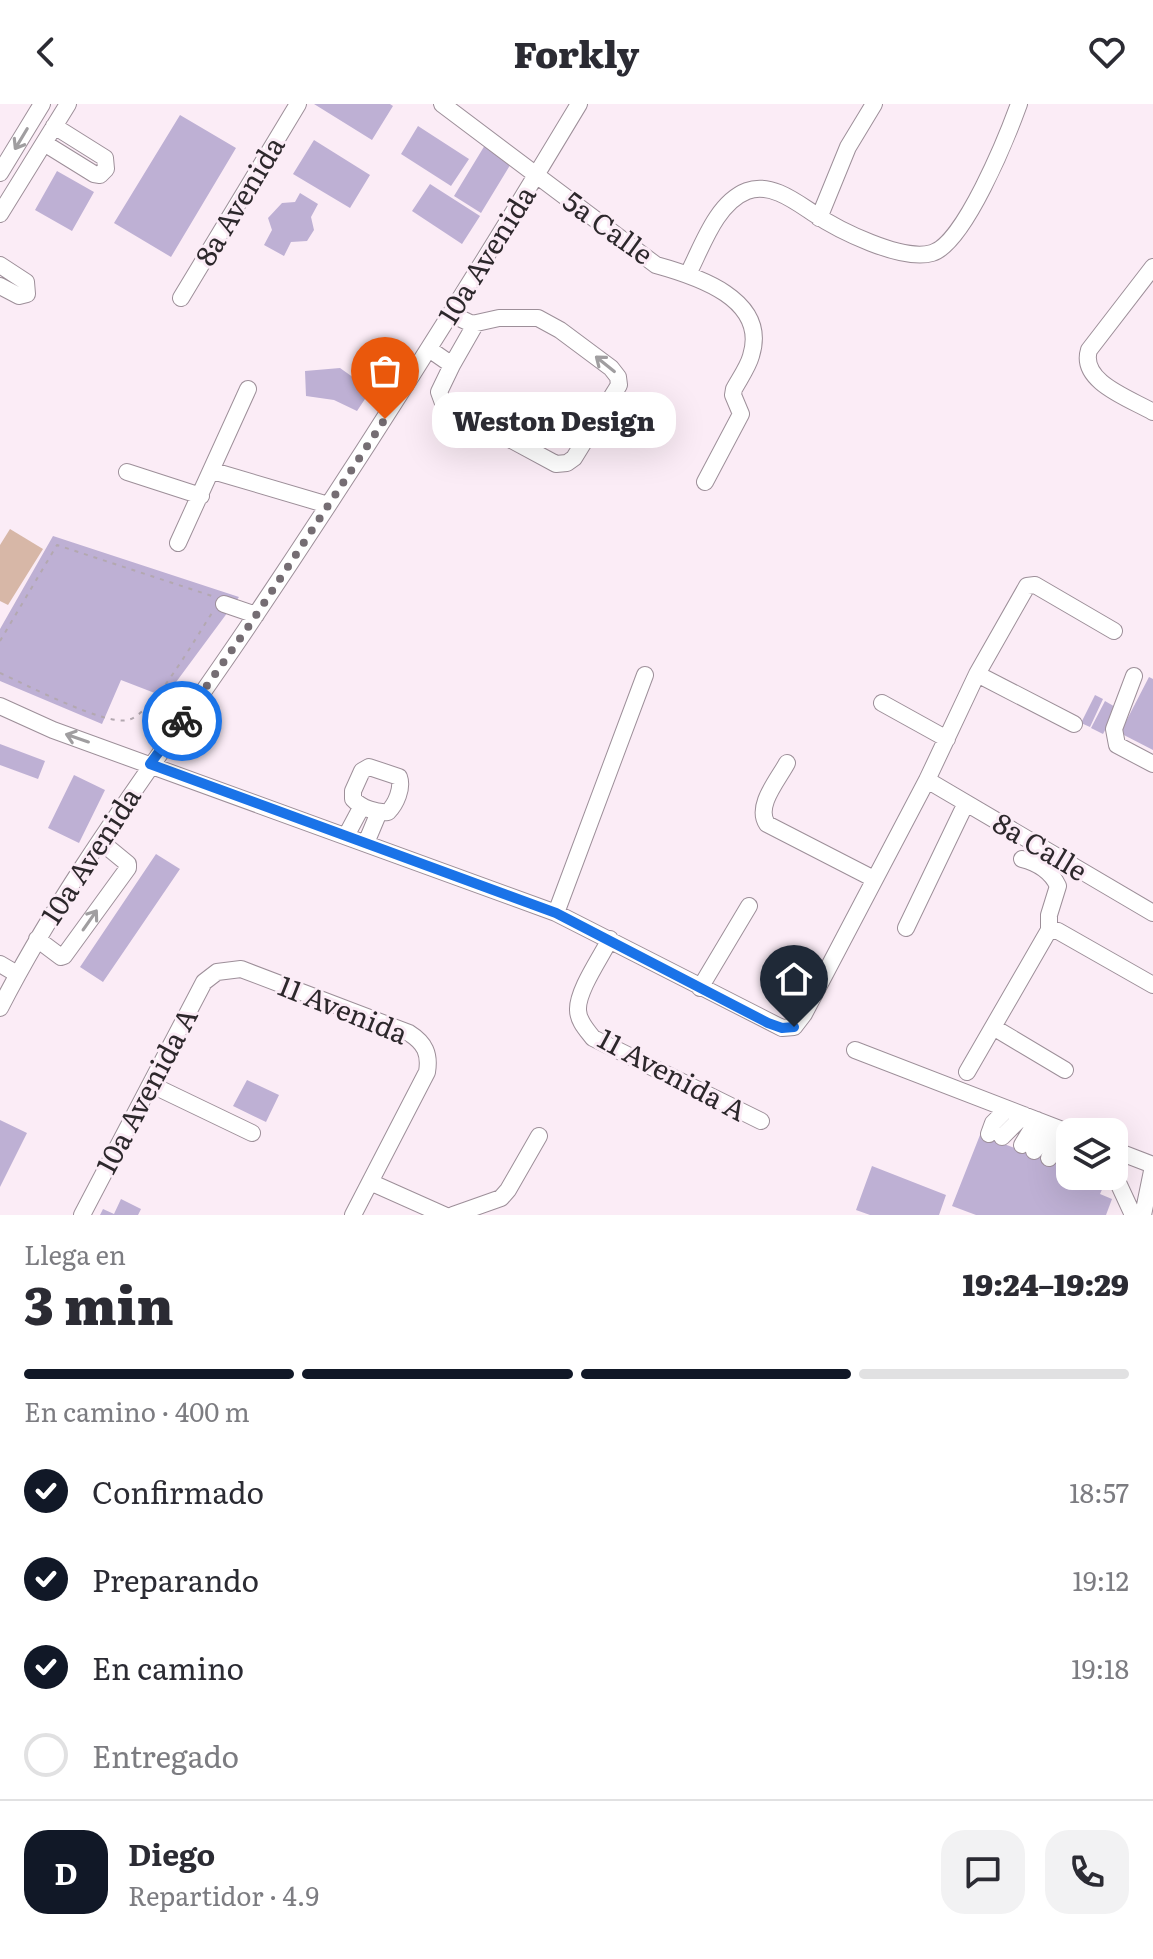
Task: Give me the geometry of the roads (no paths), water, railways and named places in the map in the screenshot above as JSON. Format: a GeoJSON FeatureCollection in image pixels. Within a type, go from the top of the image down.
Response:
{"type":"FeatureCollection","features":[{"type":"Feature","properties":{"kind":"street"},"geometry":{"type":"LineString","coordinates":[[0,173],[42,104]]}},
{"type":"Feature","properties":{"kind":"street"},"geometry":{"type":"LineString","coordinates":[[0,214],[68,104]]}},
{"type":"Feature","properties":{"kind":"street","name":"8a Avenida"},"geometry":{"type":"LineString","coordinates":[[181,298],[298,104]]}},
{"type":"Feature","properties":{"kind":"street","name":"5a Calle"},"geometry":{"type":"LineString","coordinates":[[442,104],[656,265],[688,274],[738,302],[753,329],[751,356],[733,395],[740,407],[739,420],[705,482]]}},
{"type":"Feature","properties":{"kind":"street","name":"10a Avenida"},"geometry":{"type":"LineString","coordinates":[[0,1008],[37,939],[150,764],[256,621],[451,314],[579,104]]}},
{"type":"Feature","properties":{"kind":"street"},"geometry":{"type":"LineString","coordinates":[[819,218],[848,147],[874,104]]}},
{"type":"Feature","properties":{"kind":"street"},"geometry":{"type":"LineString","coordinates":[[688,274],[713,226],[728,205],[748,191],[772,190],[857,239],[917,254],[941,250],[959,232],[1011,127],[1019,104]]}},
{"type":"Feature","properties":{"kind":"street"},"geometry":{"type":"LineString","coordinates":[[44,143],[94,174],[100,175],[106,169],[105,158],[54,126]]}},
{"type":"Feature","properties":{"kind":"street"},"geometry":{"type":"LineString","coordinates":[[0,265],[26,282],[27,294],[19,296],[0,286]]}},
{"type":"Feature","properties":{"kind":"street"},"geometry":{"type":"LineString","coordinates":[[1153,267],[1089,350],[1086,359],[1087,367],[1098,380],[1153,412]]}},
{"type":"Feature","properties":{"kind":"street"},"geometry":{"type":"LineString","coordinates":[[451,314],[469,323],[499,318],[538,318],[560,330],[611,368],[618,377],[619,385],[574,458],[567,463],[556,464],[443,403],[439,392],[476,323]]}},
{"type":"Feature","properties":{"kind":"street"},"geometry":{"type":"LineString","coordinates":[[429,349],[452,365]]}},
{"type":"Feature","properties":{"kind":"street"},"geometry":{"type":"LineString","coordinates":[[178,543],[248,389]]}},
{"type":"Feature","properties":{"kind":"street"},"geometry":{"type":"LineString","coordinates":[[213,471],[328,505]]}},
{"type":"Feature","properties":{"kind":"street"},"geometry":{"type":"LineString","coordinates":[[127,472],[201,496]]}},
{"type":"Feature","properties":{"kind":"street"},"geometry":{"type":"LineString","coordinates":[[0,706],[53,730],[556,913],[782,1028],[794,1027],[804,1014],[927,780],[977,674],[1027,586],[1035,585],[1114,631]]}},
{"type":"Feature","properties":{"kind":"street"},"geometry":{"type":"LineString","coordinates":[[219,605],[256,621]]}},
{"type":"Feature","properties":{"kind":"street"},"geometry":{"type":"LineString","coordinates":[[977,674],[1074,724]]}},
{"type":"Feature","properties":{"kind":"street"},"geometry":{"type":"LineString","coordinates":[[556,913],[645,675]]}},
{"type":"Feature","properties":{"kind":"street"},"geometry":{"type":"LineString","coordinates":[[1134,676],[1114,729],[1114,737],[1117,745],[1153,764]]}},
{"type":"Feature","properties":{"kind":"street"},"geometry":{"type":"LineString","coordinates":[[882,703],[947,739]]}},
{"type":"Feature","properties":{"kind":"street"},"geometry":{"type":"LineString","coordinates":[[787,763],[762,809],[762,817],[767,824],[874,879]]}},
{"type":"Feature","properties":{"kind":"street"},"geometry":{"type":"LineString","coordinates":[[369,767],[399,777],[401,781],[391,810],[379,812],[353,799],[353,791],[362,771],[369,767]]}},
{"type":"Feature","properties":{"kind":"street","name":"8a Calle"},"geometry":{"type":"LineString","coordinates":[[927,780],[1153,913]]}},
{"type":"Feature","properties":{"kind":"street"},"geometry":{"type":"LineString","coordinates":[[906,928],[966,803]]}},
{"type":"Feature","properties":{"kind":"street"},"geometry":{"type":"LineString","coordinates":[[346,836],[362,806]]}},
{"type":"Feature","properties":{"kind":"street"},"geometry":{"type":"LineString","coordinates":[[366,843],[379,812]]}},
{"type":"Feature","properties":{"kind":"street"},"geometry":{"type":"LineString","coordinates":[[37,939],[61,957],[64,956],[128,868],[128,864],[100,841]]}},
{"type":"Feature","properties":{"kind":"street"},"geometry":{"type":"LineString","coordinates":[[967,1072],[1049,930],[1049,915],[1058,886],[1054,877],[1036,863],[1022,859]]}},
{"type":"Feature","properties":{"kind":"street"},"geometry":{"type":"LineString","coordinates":[[700,988],[749,906]]}},
{"type":"Feature","properties":{"kind":"street"},"geometry":{"type":"LineString","coordinates":[[1049,930],[1058,931],[1153,985]]}},
{"type":"Feature","properties":{"kind":"street","name":"11 Avenida A"},"geometry":{"type":"LineString","coordinates":[[610,939],[581,993],[578,1010],[582,1023],[593,1038],[761,1121]]}},
{"type":"Feature","properties":{"kind":"street"},"geometry":{"type":"LineString","coordinates":[[0,964],[17,974]]}},
{"type":"Feature","properties":{"kind":"street","name":"11 Avenida"},"geometry":{"type":"LineString","coordinates":[[217,972],[241,969],[255,974],[409,1033],[426,1050],[429,1060],[427,1072],[353,1215]]}},
{"type":"Feature","properties":{"kind":"street","name":"10a Avenida A"},"geometry":{"type":"LineString","coordinates":[[82,1215],[204,982],[217,972]]}},
{"type":"Feature","properties":{"kind":"street"},"geometry":{"type":"LineString","coordinates":[[993,1027],[1065,1070]]}},
{"type":"Feature","properties":{"kind":"street"},"geometry":{"type":"LineString","coordinates":[[855,1050],[1056,1129]]}},
{"type":"Feature","properties":{"kind":"street"},"geometry":{"type":"LineString","coordinates":[[152,1085],[252,1133]]}},
{"type":"Feature","properties":{"kind":"street"},"geometry":{"type":"LineString","coordinates":[[1007,1109],[993,1123],[996,1135],[1038,1121]]}},
{"type":"Feature","properties":{"kind":"street"},"geometry":{"type":"LineString","coordinates":[[1038,1121],[1035,1151],[1056,1145]]}},
{"type":"Feature","properties":{"kind":"street"},"geometry":{"type":"LineString","coordinates":[[453,1215],[501,1198],[539,1136]]}},
{"type":"Feature","properties":{"kind":"street"},"geometry":{"type":"LineString","coordinates":[[1128,1156],[1153,1166],[1143,1215]]}},
{"type":"Feature","properties":{"kind":"street"},"geometry":{"type":"LineString","coordinates":[[370,1182],[444,1215]]}},
{"type":"Feature","properties":{"kind":"street"},"geometry":{"type":"LineString","coordinates":[[1121,1190],[1133,1215]]}},
{"type":"Feature","properties":{"kind":"place","name":"Weston Design"},"geometry":{"type":"Point","coordinates":[385,419]}}]}
